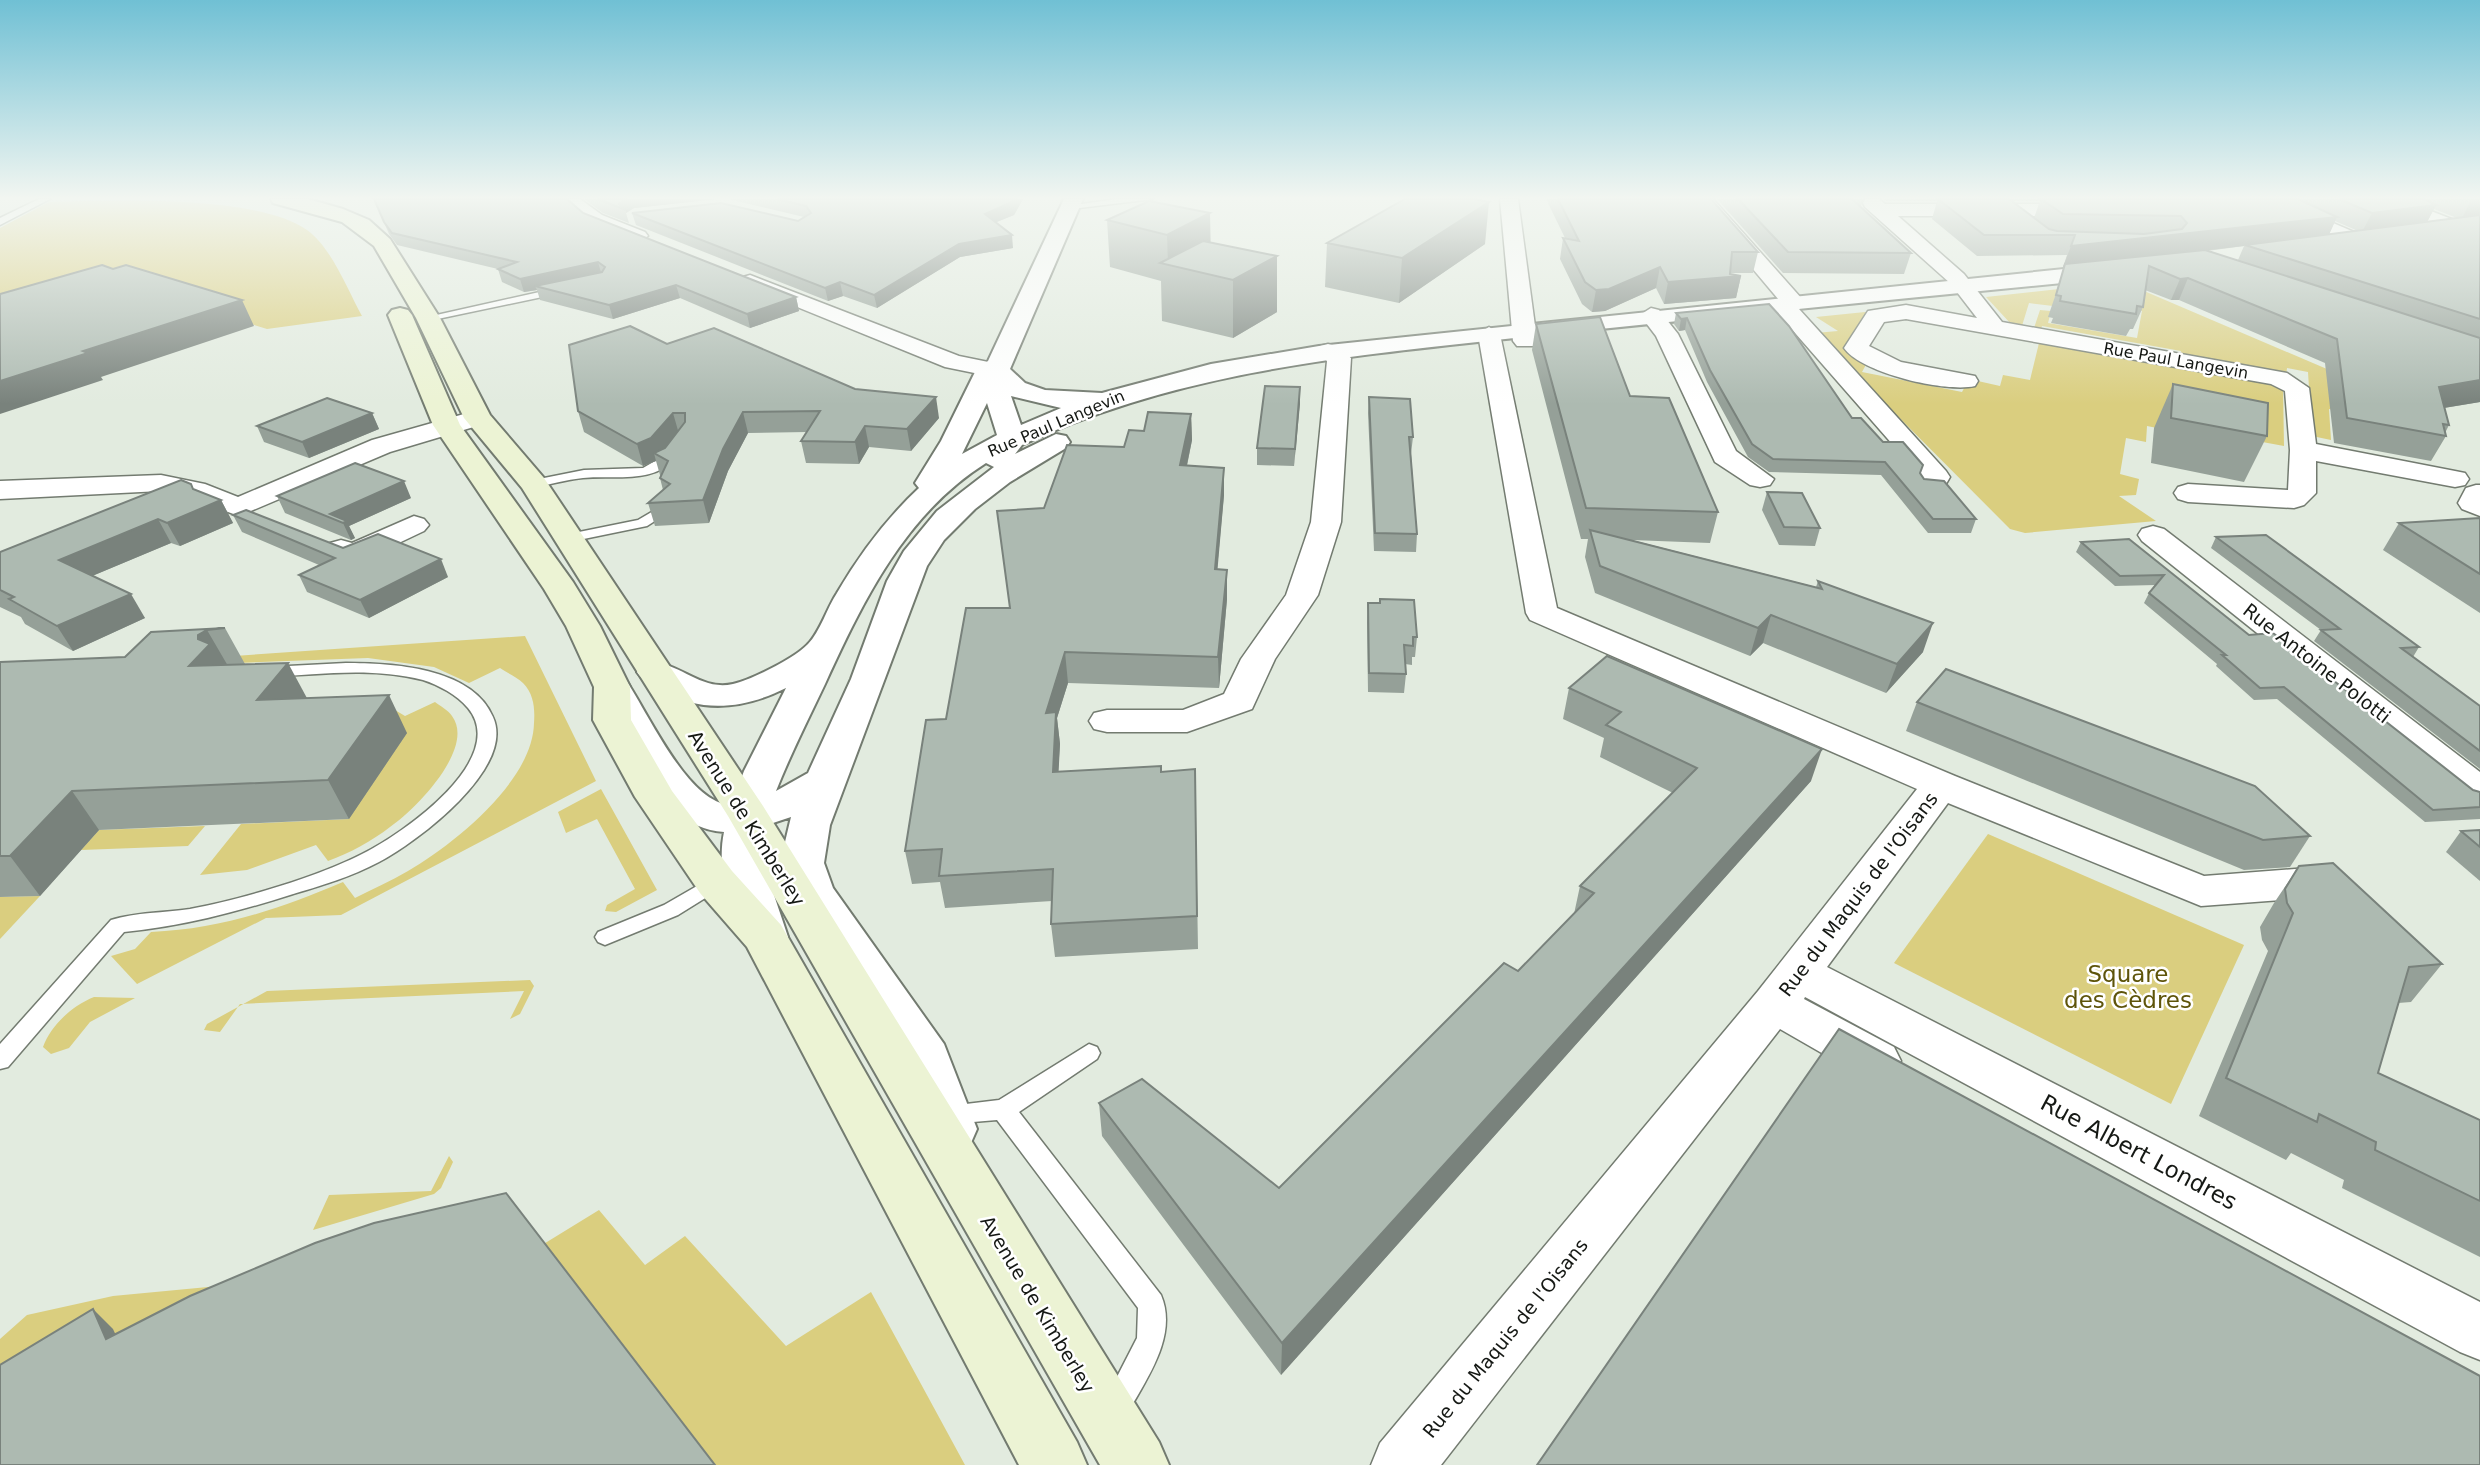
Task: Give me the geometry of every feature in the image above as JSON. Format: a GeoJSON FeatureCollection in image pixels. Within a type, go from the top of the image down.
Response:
{"type":"FeatureCollection","features":[{"type":"Feature","properties":{"kind":"main road","name":"Avenue de Kimberley"},"geometry":{"type":"LineString","coordinates":[[372,267],[401,317],[447,425],[561,589],[583,626],[612,687],[612,720],[668,818],[716,882],[765,937],[932,1247],[1054,1465]]}},
{"type":"Feature","properties":{"kind":"main road","name":"Avenue de Kimberley"},"geometry":{"type":"LineString","coordinates":[[397,267],[429,318],[478,418],[534,484],[748,816],[1122,1443]]}},
{"type":"Feature","properties":{"kind":"street"},"geometry":{"type":"LineString","coordinates":[[978,1205],[926,1058],[813,893],[802,863],[810,818],[870,676],[899,592],[920,551],[932,510],[977,397],[995,368],[1042,267]]}},
{"type":"Feature","properties":{"kind":"street"},"geometry":{"type":"LineString","coordinates":[[1506,337],[1508,267]]}},
{"type":"Feature","properties":{"kind":"street"},"geometry":{"type":"LineString","coordinates":[[1758,267],[1936,477],[1932,485]]}},
{"type":"Feature","properties":{"kind":"street"},"geometry":{"type":"LineString","coordinates":[[1942,267],[1989,315],[1993,327]]}},
{"type":"Feature","properties":{"kind":"street","name":"Rue Paul Langevin"},"geometry":{"type":"LineString","coordinates":[[1013,439],[1118,396],[1164,381],[1334,355],[1720,311],[2131,269]]}},
{"type":"Feature","properties":{"kind":"street"},"geometry":{"type":"LineString","coordinates":[[736,276],[953,362],[995,368],[1005,383],[1017,390],[1066,401],[1118,396]]}},
{"type":"Feature","properties":{"kind":"street","name":"Rue Paul Langevin"},"geometry":{"type":"LineString","coordinates":[[1966,381],[1890,366],[1866,358],[1856,348],[1876,316],[1906,312],[2278,378],[2297,388],[2303,450],[2302,493],[2294,499],[2188,493]]}},
{"type":"Feature","properties":{"kind":"street"},"geometry":{"type":"LineString","coordinates":[[1656,320],[1726,456],[1760,479]]}},
{"type":"Feature","properties":{"kind":"street","name":"Rue du Maquis de l'Oisans"},"geometry":{"type":"LineString","coordinates":[[1402,1465],[1786,988],[1941,785],[1542,613],[1506,337]]}},
{"type":"Feature","properties":{"kind":"street"},"geometry":{"type":"LineString","coordinates":[[1107,722],[1187,721],[1239,701],[1258,659],[1302,595],[1326,522],[1334,355]]}},
{"type":"Feature","properties":{"kind":"street","name":"Rue Paul Langevin"},"geometry":{"type":"LineString","coordinates":[[932,510],[979,490],[1078,429],[1111,413],[1204,383],[1334,355]]}},
{"type":"Feature","properties":{"kind":"street"},"geometry":{"type":"LineString","coordinates":[[995,368],[995,388],[1013,439]]}},
{"type":"Feature","properties":{"kind":"street"},"geometry":{"type":"LineString","coordinates":[[977,397],[973,420],[976,429],[999,438],[1051,438],[1078,429]]}},
{"type":"Feature","properties":{"kind":"street"},"geometry":{"type":"LineString","coordinates":[[239,507],[380,446],[478,418]]}},
{"type":"Feature","properties":{"kind":"street"},"geometry":{"type":"LineString","coordinates":[[765,937],[743,863],[748,816],[769,761],[836,621],[890,534],[957,497],[987,471],[1013,439]]}},
{"type":"Feature","properties":{"kind":"street"},"geometry":{"type":"LineString","coordinates":[[2303,450],[2455,479]]}},
{"type":"Feature","properties":{"kind":"street"},"geometry":{"type":"LineString","coordinates":[[0,490],[161,483],[195,490],[279,524]]}},
{"type":"Feature","properties":{"kind":"street"},"geometry":{"type":"LineString","coordinates":[[2480,494],[2476,494],[2472,503],[2480,507]]}},
{"type":"Feature","properties":{"kind":"street"},"geometry":{"type":"LineString","coordinates":[[316,539],[352,554],[414,525]]}},
{"type":"Feature","properties":{"kind":"street","name":"Rue Antoine Polotti"},"geometry":{"type":"LineString","coordinates":[[2153,535],[2480,791]]}},
{"type":"Feature","properties":{"kind":"street"},"geometry":{"type":"LineString","coordinates":[[655,672],[698,694],[720,696],[742,692],[782,676],[823,650]]}},
{"type":"Feature","properties":{"kind":"street"},"geometry":{"type":"LineString","coordinates":[[612,687],[677,790],[690,805],[705,815],[748,816],[805,795],[828,779]]}},
{"type":"Feature","properties":{"kind":"street"},"geometry":{"type":"LineString","coordinates":[[1941,785],[2201,891],[2307,883]]}},
{"type":"Feature","properties":{"kind":"street"},"geometry":{"type":"LineString","coordinates":[[1786,988],[2102,1185]]}},
{"type":"Feature","properties":{"kind":"street","name":"Rue Albert Londres"},"geometry":{"type":"LineString","coordinates":[[1786,988],[2480,1332]]}},
{"type":"Feature","properties":{"kind":"lane"},"geometry":{"type":"LineString","coordinates":[[429,318],[578,286]]}},
{"type":"Feature","properties":{"kind":"lane"},"geometry":{"type":"LineString","coordinates":[[534,484],[583,474],[649,472],[664,465],[685,439]]}},
{"type":"Feature","properties":{"kind":"lane"},"geometry":{"type":"LineString","coordinates":[[569,538],[642,523],[667,507]]}},
{"type":"Feature","properties":{"kind":"lane"},"geometry":{"type":"LineString","coordinates":[[0,1060],[118,925],[201,915],[327,877],[380,854],[431,819],[459,792],[480,762],[488,728],[479,706],[458,690],[424,675],[378,668],[254,673]]}},
{"type":"Feature","properties":{"kind":"lane"},"geometry":{"type":"LineString","coordinates":[[605,937],[671,910],[716,882]]}},
{"type":"Feature","properties":{"kind":"lane"},"geometry":{"type":"LineString","coordinates":[[946,1114],[1003,1110],[1089,1053]]}},
{"type":"Feature","properties":{"kind":"lane"},"geometry":{"type":"LineString","coordinates":[[1003,1110],[1151,1304],[1151,1340],[1122,1443]]}},
{"type":"Feature","properties":{"kind":"green space"},"geometry":{"type":"Polygon","coordinates":[[[0,267],[336,267],[362,316],[267,329],[213,312],[0,324],[0,267]]]}},
{"type":"Feature","properties":{"kind":"green space"},"geometry":{"type":"Polygon","coordinates":[[[2123,282],[2348,378],[2350,413],[2329,409],[2331,440],[2312,436],[2308,372],[2287,368],[2286,376],[2180,357],[2181,351],[2042,326],[2040,332],[2033,331],[2040,310],[2051,311],[2048,323],[2137,338],[2142,311],[2055,297],[2053,306],[2029,303],[2021,329],[2011,324],[1986,297],[2123,282]]]}},
{"type":"Feature","properties":{"kind":"green space"},"geometry":{"type":"Polygon","coordinates":[[[1865,312],[1872,315],[1850,347],[1868,361],[1862,372],[1962,392],[1969,379],[2000,386],[2003,375],[2030,380],[2039,343],[2045,342],[2271,382],[2283,388],[2284,446],[2219,434],[2217,440],[2147,426],[2146,442],[2126,438],[2120,474],[2139,479],[2136,495],[2119,496],[2156,521],[2025,533],[2010,529],[1815,333],[1838,331],[1816,317],[1865,312]]]}},
{"type":"Feature","properties":{"kind":"green space"},"geometry":{"type":"Polygon","coordinates":[[[525,636],[596,781],[341,915],[266,918],[137,984],[111,956],[135,949],[151,932],[226,922],[296,901],[343,882],[355,898],[408,871],[447,845],[488,809],[520,767],[530,745],[534,723],[530,692],[521,681],[500,668],[469,683],[434,667],[368,658],[0,672],[525,636]]]}},
{"type":"Feature","properties":{"kind":"green space"},"geometry":{"type":"Polygon","coordinates":[[[435,702],[452,716],[457,729],[456,744],[450,761],[439,777],[401,819],[360,846],[328,861],[316,845],[247,870],[200,875],[241,824],[349,819],[385,704],[405,716],[435,702]]]}},
{"type":"Feature","properties":{"kind":"green space"},"geometry":{"type":"Polygon","coordinates":[[[601,789],[657,890],[616,912],[605,911],[607,905],[635,889],[597,819],[566,833],[558,812],[601,789]]]}},
{"type":"Feature","properties":{"kind":"green space"},"geometry":{"type":"Polygon","coordinates":[[[205,826],[188,846],[81,850],[99,830],[205,826]]]}},
{"type":"Feature","properties":{"kind":"green space","name":"Square des Cèdres"},"geometry":{"type":"Polygon","coordinates":[[[1988,834],[2244,945],[2171,1104],[1894,963],[1988,834]]]}},
{"type":"Feature","properties":{"kind":"green space"},"geometry":{"type":"Polygon","coordinates":[[[40,896],[0,939],[0,897],[40,896]]]}},
{"type":"Feature","properties":{"kind":"green space"},"geometry":{"type":"Polygon","coordinates":[[[530,980],[534,986],[520,1014],[510,1019],[524,991],[244,1004],[267,991],[530,980]]]}},
{"type":"Feature","properties":{"kind":"green space"},"geometry":{"type":"Polygon","coordinates":[[[94,997],[135,998],[90,1022],[69,1048],[51,1054],[43,1047],[51,1031],[63,1017],[94,997]]]}},
{"type":"Feature","properties":{"kind":"green space"},"geometry":{"type":"Polygon","coordinates":[[[238,1007],[220,1032],[204,1030],[207,1024],[238,1007]]]}},
{"type":"Feature","properties":{"kind":"green space"},"geometry":{"type":"Polygon","coordinates":[[[449,1156],[453,1162],[441,1188],[434,1194],[313,1230],[329,1195],[431,1191],[449,1156]]]}},
{"type":"Feature","properties":{"kind":"green space"},"geometry":{"type":"Polygon","coordinates":[[[599,1210],[645,1265],[685,1236],[786,1346],[871,1292],[965,1465],[710,1465],[542,1245],[599,1210]]]}},
{"type":"Feature","properties":{"kind":"green space"},"geometry":{"type":"Polygon","coordinates":[[[229,1285],[0,1399],[0,1339],[27,1315],[113,1296],[229,1285]]]}},
{"type":"Feature","properties":{"kind":"building"},"geometry":{"type":"Polygon","coordinates":[[[94,267],[134,267],[242,300],[83,351],[88,353],[0,381],[0,294],[94,267]]]}},
{"type":"Feature","properties":{"kind":"building"},"geometry":{"type":"Polygon","coordinates":[[[502,267],[573,267],[520,279],[498,269],[502,267]]]}},
{"type":"Feature","properties":{"kind":"building"},"geometry":{"type":"Polygon","coordinates":[[[605,267],[721,267],[796,297],[747,314],[676,285],[609,305],[535,286],[602,272],[605,267]]]}},
{"type":"Feature","properties":{"kind":"building"},"geometry":{"type":"Polygon","coordinates":[[[772,267],[920,267],[874,295],[840,282],[825,288],[772,267]]]}},
{"type":"Feature","properties":{"kind":"building"},"geometry":{"type":"Polygon","coordinates":[[[1179,267],[1256,267],[1233,280],[1179,267]]]}},
{"type":"Feature","properties":{"kind":"building"},"geometry":{"type":"Polygon","coordinates":[[[1578,267],[1659,267],[1609,289],[1596,290],[1585,282],[1578,267]]]}},
{"type":"Feature","properties":{"kind":"building"},"geometry":{"type":"Polygon","coordinates":[[[1660,267],[1731,267],[1730,274],[1741,276],[1668,282],[1660,267]]]}},
{"type":"Feature","properties":{"kind":"building"},"geometry":{"type":"Polygon","coordinates":[[[2064,267],[2149,267],[2143,307],[2137,306],[2136,314],[2060,301],[2061,296],[2056,295],[2064,267]]]}},
{"type":"Feature","properties":{"kind":"building"},"geometry":{"type":"Polygon","coordinates":[[[2152,267],[2259,267],[2480,338],[2480,380],[2439,387],[2449,425],[2443,424],[2446,436],[2347,418],[2337,339],[2188,278],[2180,279],[2152,267]]]}},
{"type":"Feature","properties":{"kind":"building"},"geometry":{"type":"Polygon","coordinates":[[[2316,267],[2480,267],[2480,319],[2316,267]]]}},
{"type":"Feature","properties":{"kind":"building"},"geometry":{"type":"Polygon","coordinates":[[[1769,304],[1789,326],[1852,418],[1861,418],[1883,442],[1903,442],[1923,465],[1920,473],[1924,479],[1944,481],[1976,519],[1933,519],[1885,462],[1773,459],[1752,444],[1710,370],[1687,318],[1681,319],[1676,313],[1769,304]]]}},
{"type":"Feature","properties":{"kind":"building"},"geometry":{"type":"Polygon","coordinates":[[[1600,317],[1630,396],[1669,398],[1718,512],[1586,508],[1536,324],[1600,317]]]}},
{"type":"Feature","properties":{"kind":"building"},"geometry":{"type":"Polygon","coordinates":[[[630,326],[667,344],[714,328],[855,389],[936,397],[907,429],[865,426],[855,442],[801,441],[820,411],[743,412],[723,449],[703,500],[648,503],[670,484],[660,478],[668,461],[654,453],[665,448],[685,422],[685,413],[673,413],[651,438],[637,444],[578,411],[569,345],[630,326]]]}},
{"type":"Feature","properties":{"kind":"building"},"geometry":{"type":"Polygon","coordinates":[[[2173,384],[2268,403],[2267,436],[2171,418],[2173,384]]]}},
{"type":"Feature","properties":{"kind":"building"},"geometry":{"type":"Polygon","coordinates":[[[1265,386],[1300,387],[1295,449],[1257,448],[1265,386]]]}},
{"type":"Feature","properties":{"kind":"building"},"geometry":{"type":"Polygon","coordinates":[[[1369,397],[1410,399],[1413,437],[1409,437],[1417,534],[1375,533],[1369,397]]]}},
{"type":"Feature","properties":{"kind":"building"},"geometry":{"type":"Polygon","coordinates":[[[327,398],[372,413],[302,442],[257,426],[327,398]]]}},
{"type":"Feature","properties":{"kind":"building"},"geometry":{"type":"Polygon","coordinates":[[[1148,412],[1191,414],[1180,465],[1224,468],[1215,569],[1227,570],[1218,657],[1065,652],[1046,713],[1056,712],[1053,772],[1161,766],[1161,772],[1195,769],[1197,916],[1051,924],[1053,869],[939,876],[942,849],[905,851],[926,720],[946,719],[966,608],[1010,608],[997,511],[1044,508],[1067,445],[1124,447],[1129,430],[1144,431],[1148,412]]]}},
{"type":"Feature","properties":{"kind":"building"},"geometry":{"type":"Polygon","coordinates":[[[355,463],[404,481],[330,514],[347,521],[343,523],[277,496],[355,463]]]}},
{"type":"Feature","properties":{"kind":"building"},"geometry":{"type":"Polygon","coordinates":[[[181,480],[191,484],[193,489],[221,500],[167,523],[158,519],[59,560],[131,594],[57,626],[9,599],[14,597],[0,590],[0,552],[181,480]]]}},
{"type":"Feature","properties":{"kind":"building"},"geometry":{"type":"Polygon","coordinates":[[[1767,492],[1802,493],[1820,528],[1784,527],[1767,492]]]}},
{"type":"Feature","properties":{"kind":"building"},"geometry":{"type":"Polygon","coordinates":[[[246,510],[343,548],[378,534],[441,559],[360,600],[299,575],[335,558],[233,515],[246,510]]]}},
{"type":"Feature","properties":{"kind":"building"},"geometry":{"type":"Polygon","coordinates":[[[2480,518],[2480,574],[2399,523],[2480,518]]]}},
{"type":"Feature","properties":{"kind":"building"},"geometry":{"type":"Polygon","coordinates":[[[1590,530],[1822,589],[1818,581],[1933,623],[1897,664],[1771,615],[1758,628],[1600,566],[1590,530]]]}},
{"type":"Feature","properties":{"kind":"building"},"geometry":{"type":"Polygon","coordinates":[[[2266,535],[2419,647],[2401,648],[2480,706],[2480,751],[2321,630],[2340,629],[2216,537],[2266,535]]]}},
{"type":"Feature","properties":{"kind":"building"},"geometry":{"type":"Polygon","coordinates":[[[2129,539],[2249,635],[2273,633],[2473,790],[2480,792],[2480,807],[2433,810],[2284,687],[2260,688],[2222,655],[2226,655],[2149,593],[2164,575],[2120,576],[2081,542],[2129,539]]]}},
{"type":"Feature","properties":{"kind":"building"},"geometry":{"type":"Polygon","coordinates":[[[1380,599],[1414,600],[1417,637],[1413,637],[1413,646],[1404,645],[1406,674],[1369,673],[1368,603],[1380,603],[1380,599]]]}},
{"type":"Feature","properties":{"kind":"building"},"geometry":{"type":"Polygon","coordinates":[[[225,628],[207,630],[198,635],[198,639],[210,644],[189,666],[288,663],[257,700],[389,695],[328,780],[72,791],[10,856],[0,856],[0,662],[125,657],[151,632],[225,628]]]}},
{"type":"Feature","properties":{"kind":"building"},"geometry":{"type":"Polygon","coordinates":[[[1607,656],[1822,749],[1282,1343],[1099,1103],[1142,1079],[1279,1188],[1504,963],[1518,971],[1594,893],[1580,886],[1697,768],[1606,725],[1621,712],[1569,688],[1607,656]]]}},
{"type":"Feature","properties":{"kind":"building"},"geometry":{"type":"Polygon","coordinates":[[[1946,669],[2255,786],[2310,836],[2263,840],[1917,702],[1946,669]]]}},
{"type":"Feature","properties":{"kind":"building"},"geometry":{"type":"Polygon","coordinates":[[[2480,830],[2480,847],[2461,831],[2480,830]]]}},
{"type":"Feature","properties":{"kind":"building"},"geometry":{"type":"Polygon","coordinates":[[[2333,863],[2442,964],[2409,967],[2378,1073],[2480,1120],[2480,1201],[2375,1150],[2376,1142],[2319,1114],[2317,1122],[2226,1078],[2293,913],[2287,903],[2285,889],[2299,866],[2333,863]]]}},
{"type":"Feature","properties":{"kind":"building"},"geometry":{"type":"Polygon","coordinates":[[[1839,1029],[2480,1376],[2480,1465],[1537,1465],[1839,1029]]]}},
{"type":"Feature","properties":{"kind":"building"},"geometry":{"type":"Polygon","coordinates":[[[506,1193],[715,1465],[0,1465],[0,1365],[93,1309],[106,1339],[190,1296],[315,1243],[374,1223],[506,1193]]]}}]}
